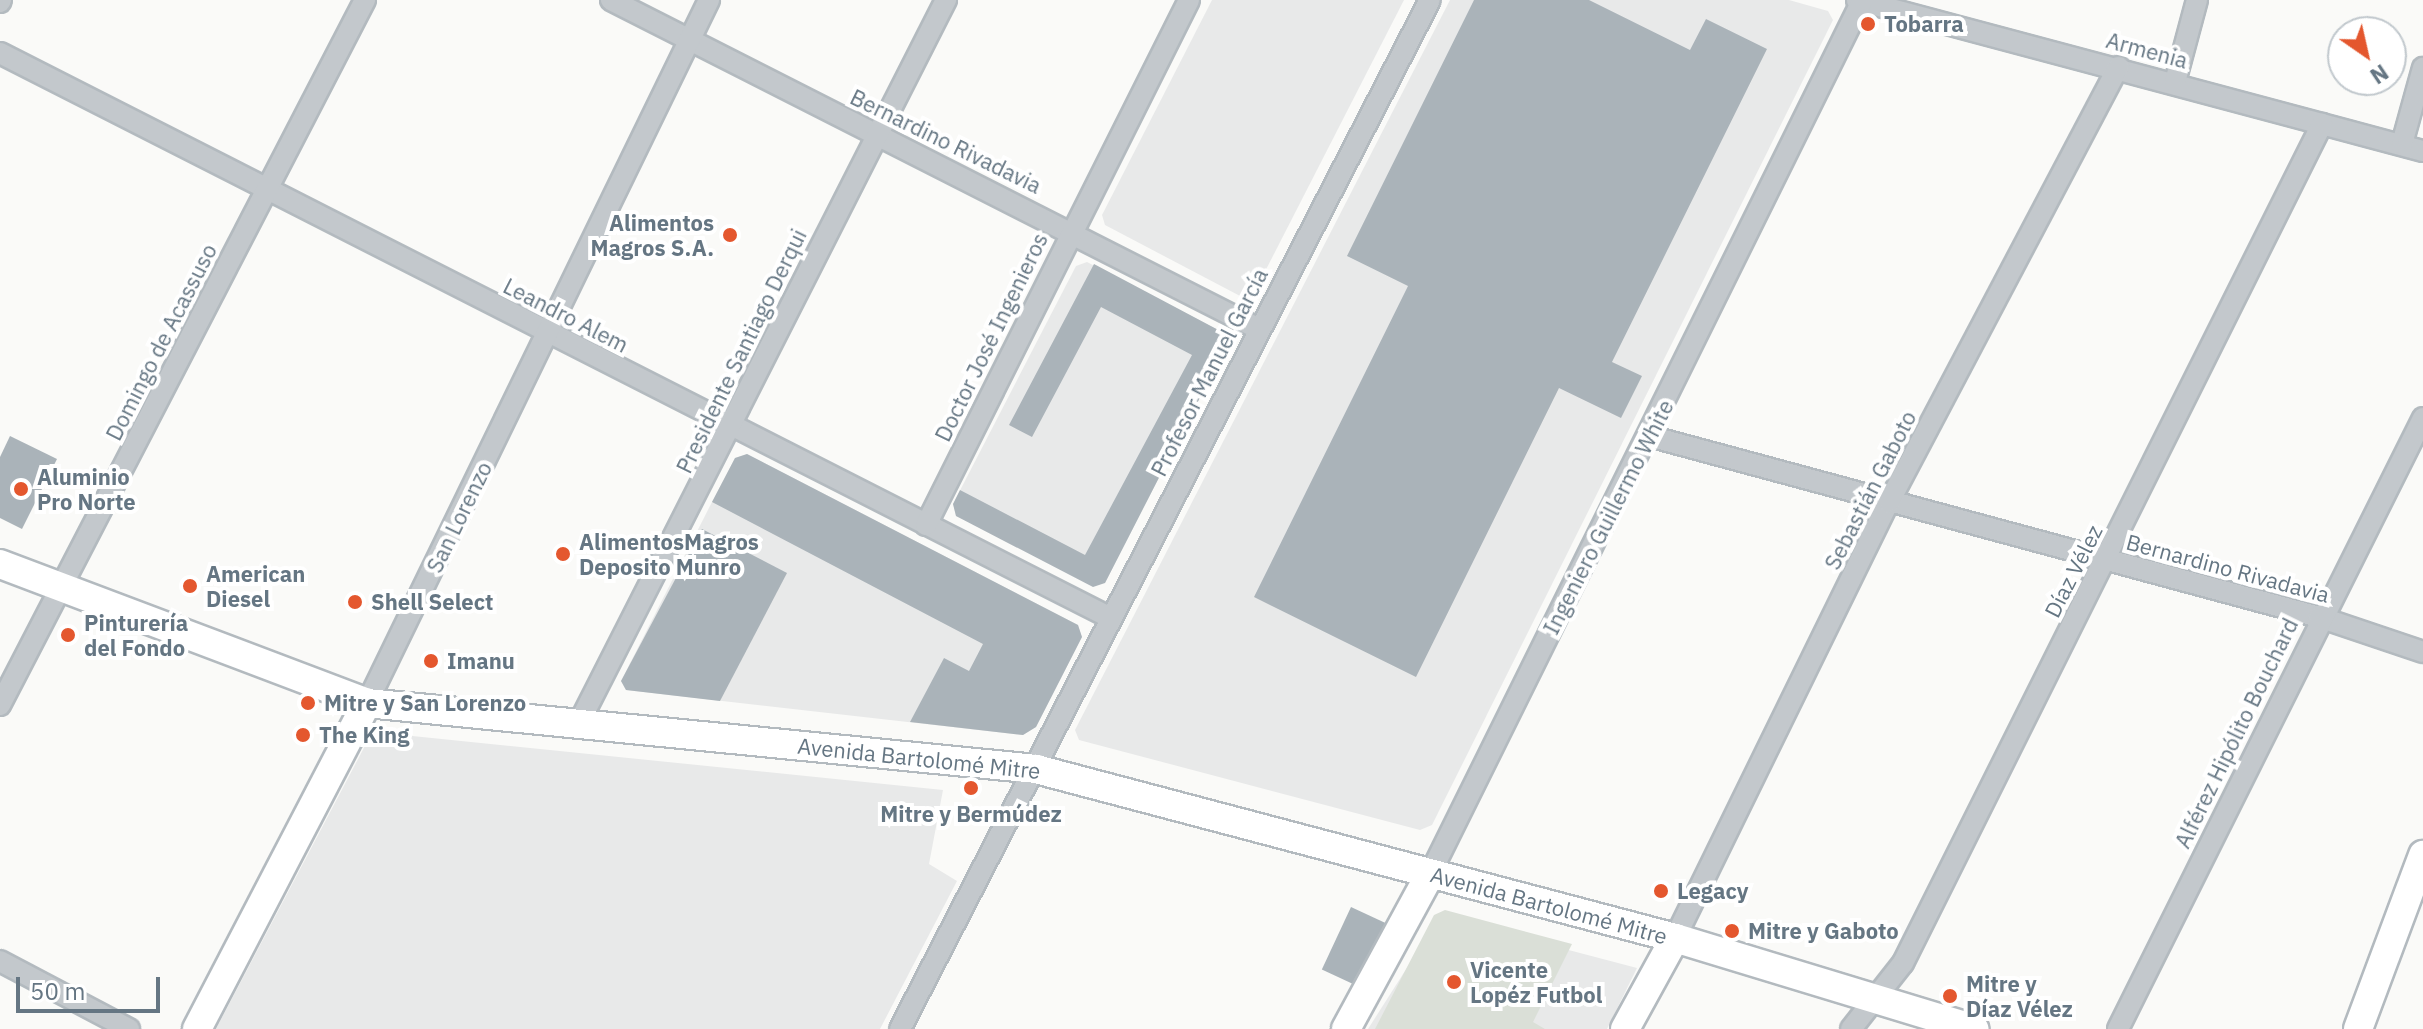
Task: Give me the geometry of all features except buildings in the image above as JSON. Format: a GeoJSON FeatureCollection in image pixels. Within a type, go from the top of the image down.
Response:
{"type":"FeatureCollection","features":[{"type":"Feature","properties":{"kind":"main road","name":"Avenida Bartolomé Mitre"},"geometry":{"type":"LineString","coordinates":[[0,564],[367,703],[1036,769],[1675,938],[1876,994],[1974,1029]]}},
{"type":"Feature","properties":{"kind":"main road","name":"San Lorenzo"},"geometry":{"type":"LineString","coordinates":[[197,1029],[367,703]]}},
{"type":"Feature","properties":{"kind":"main road"},"geometry":{"type":"LineString","coordinates":[[2358,1029],[2416,893],[2423,855]]}},
{"type":"Feature","properties":{"kind":"main road","name":"Ingeniero Guillermo White"},"geometry":{"type":"LineString","coordinates":[[1346,1029],[1430,874]]}},
{"type":"Feature","properties":{"kind":"main road"},"geometry":{"type":"LineString","coordinates":[[1625,1029],[1675,938]]}},
{"type":"Feature","properties":{"kind":"street","name":"Domingo de Acassuso"},"geometry":{"type":"LineString","coordinates":[[0,705],[365,0]]}},
{"type":"Feature","properties":{"kind":"street","name":"Bernardino Rivadavia"},"geometry":{"type":"LineString","coordinates":[[611,0],[1071,229],[1257,328]]}},
{"type":"Feature","properties":{"kind":"street","name":"San Lorenzo"},"geometry":{"type":"LineString","coordinates":[[367,703],[550,333],[709,0]]}},
{"type":"Feature","properties":{"kind":"street","name":"Presidente Santiago Derqui"},"geometry":{"type":"LineString","coordinates":[[579,723],[732,427],[875,134],[946,0]]}},
{"type":"Feature","properties":{"kind":"street","name":"Doctor José Ingenieros"},"geometry":{"type":"LineString","coordinates":[[926,525],[1071,229],[1189,0]]}},
{"type":"Feature","properties":{"kind":"street","name":"Profesor Manuel García"},"geometry":{"type":"LineString","coordinates":[[900,1029],[1036,769],[1257,328],[1430,0]]}},
{"type":"Feature","properties":{"kind":"street"},"geometry":{"type":"LineString","coordinates":[[2175,82],[2197,0]]}},
{"type":"Feature","properties":{"kind":"street","name":"Armenia"},"geometry":{"type":"LineString","coordinates":[[1859,1],[1924,8],[2118,67],[2423,151]]}},
{"type":"Feature","properties":{"kind":"street","name":"Ingeniero Guillermo White"},"geometry":{"type":"LineString","coordinates":[[1430,874],[1649,436],[1859,1]]}},
{"type":"Feature","properties":{"kind":"street","name":"Leandro Alem"},"geometry":{"type":"LineString","coordinates":[[0,53],[1111,618]]}},
{"type":"Feature","properties":{"kind":"street","name":"Sebastián Gaboto"},"geometry":{"type":"LineString","coordinates":[[1675,938],[1889,502],[2118,67]]}},
{"type":"Feature","properties":{"kind":"street"},"geometry":{"type":"LineString","coordinates":[[2402,144],[2423,68]]}},
{"type":"Feature","properties":{"kind":"street","name":"Díaz Vélez"},"geometry":{"type":"LineString","coordinates":[[1851,1029],[1903,963],[2322,124]]}},
{"type":"Feature","properties":{"kind":"street","name":"Alférez Hipólito Bouchard"},"geometry":{"type":"LineString","coordinates":[[2118,1029],[2319,617],[2423,418]]}},
{"type":"Feature","properties":{"kind":"street","name":"Bernardino Rivadavia"},"geometry":{"type":"LineString","coordinates":[[1649,436],[2319,617],[2423,652]]}},
{"type":"Feature","properties":{"kind":"street"},"geometry":{"type":"LineString","coordinates":[[0,961],[129,1029]]}},
{"type":"Feature","properties":{"kind":"shaded area"},"geometry":{"type":"Polygon","coordinates":[[[1212,0],[1404,0],[1254,293],[1242,297],[1105,225],[1102,215],[1212,0]]]}},
{"type":"Feature","properties":{"kind":"shaded area"},"geometry":{"type":"Polygon","coordinates":[[[1450,0],[1789,0],[1828,11],[1833,20],[1432,825],[1420,830],[1079,740],[1075,730],[1450,0]]]}},
{"type":"Feature","properties":{"kind":"shaded area"},"geometry":{"type":"Polygon","coordinates":[[[1087,262],[1224,333],[1228,343],[1105,583],[956,516],[953,504],[1076,266],[1087,262]]]}},
{"type":"Feature","properties":{"kind":"shaded area"},"geometry":{"type":"Polygon","coordinates":[[[747,454],[1078,625],[1082,637],[1036,727],[1023,735],[626,690],[621,681],[712,502],[735,458],[747,454]]]}},
{"type":"Feature","properties":{"kind":"shaded area"},"geometry":{"type":"Polygon","coordinates":[[[383,733],[943,790],[929,864],[957,881],[880,1029],[216,1029],[367,742],[383,733]]]}},
{"type":"Feature","properties":{"kind":"shaded area","name":"Vicente Lopéz Futbol"},"geometry":{"type":"Polygon","coordinates":[[[1445,910],[1572,944],[1533,1022],[1545,1029],[1375,1029],[1434,915],[1445,910]]]}},
{"type":"Feature","properties":{"kind":"shaded area"},"geometry":{"type":"Polygon","coordinates":[[[1440,916],[1637,968],[1607,1029],[1368,1029],[1440,916]]]}},
{"type":"Feature","properties":{"kind":"place","name":"Tobarra"},"geometry":{"type":"Point","coordinates":[1868,24]}},
{"type":"Feature","properties":{"kind":"place","name":"Alimentos Magros S.A."},"geometry":{"type":"Point","coordinates":[730,235]}},
{"type":"Feature","properties":{"kind":"place","name":"Aluminio Pro Norte"},"geometry":{"type":"Point","coordinates":[21,489]}},
{"type":"Feature","properties":{"kind":"place","name":"AlimentosMagros Deposito Munro"},"geometry":{"type":"Point","coordinates":[563,554]}},
{"type":"Feature","properties":{"kind":"place","name":"American Diesel"},"geometry":{"type":"Point","coordinates":[190,586]}},
{"type":"Feature","properties":{"kind":"place","name":"Shell Select"},"geometry":{"type":"Point","coordinates":[355,602]}},
{"type":"Feature","properties":{"kind":"place","name":"Pinturería del Fondo"},"geometry":{"type":"Point","coordinates":[68,635]}},
{"type":"Feature","properties":{"kind":"place","name":"Imanu"},"geometry":{"type":"Point","coordinates":[431,661]}},
{"type":"Feature","properties":{"kind":"place","name":"Mitre y San Lorenzo"},"geometry":{"type":"Point","coordinates":[308,703]}},
{"type":"Feature","properties":{"kind":"place","name":"The King"},"geometry":{"type":"Point","coordinates":[303,735]}},
{"type":"Feature","properties":{"kind":"place","name":"Mitre y Bermúdez"},"geometry":{"type":"Point","coordinates":[971,788]}},
{"type":"Feature","properties":{"kind":"place","name":"Legacy"},"geometry":{"type":"Point","coordinates":[1661,891]}},
{"type":"Feature","properties":{"kind":"place","name":"Mitre y Gaboto"},"geometry":{"type":"Point","coordinates":[1732,931]}},
{"type":"Feature","properties":{"kind":"place","name":"Vicente Lopéz Futbol"},"geometry":{"type":"Point","coordinates":[1454,982]}},
{"type":"Feature","properties":{"kind":"place","name":"Mitre y Díaz Vélez"},"geometry":{"type":"Point","coordinates":[1950,996]}}]}
